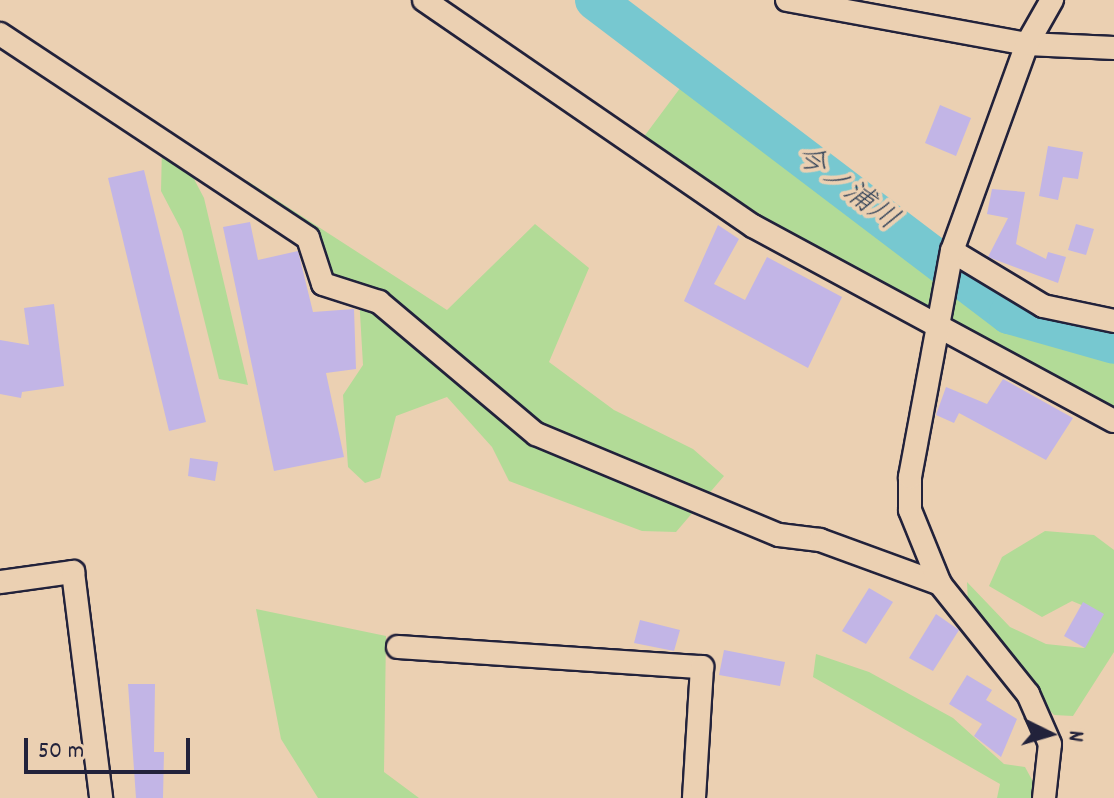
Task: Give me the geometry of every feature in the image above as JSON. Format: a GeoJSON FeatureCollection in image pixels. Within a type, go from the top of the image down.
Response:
{"type":"FeatureCollection","features":[{"type":"Feature","properties":{"kind":"street"},"geometry":{"type":"LineString","coordinates":[[424,0],[753,226],[1114,421]]}},
{"type":"Feature","properties":{"kind":"street"},"geometry":{"type":"LineString","coordinates":[[787,0],[1027,44],[1114,48]]}},
{"type":"Feature","properties":{"kind":"street"},"geometry":{"type":"LineString","coordinates":[[1044,798],[1050,744],[1028,694],[940,584],[919,543],[910,488],[952,251],[1027,44],[1052,0]]}},
{"type":"Feature","properties":{"kind":"street"},"geometry":{"type":"LineString","coordinates":[[0,34],[308,238],[323,284],[379,302],[536,434],[779,535],[820,540],[940,584]]}},
{"type":"Feature","properties":{"kind":"street"},"geometry":{"type":"LineString","coordinates":[[952,251],[1043,306],[1114,321]]}},
{"type":"Feature","properties":{"kind":"street"},"geometry":{"type":"LineString","coordinates":[[0,582],[73,572],[101,798]]}},
{"type":"Feature","properties":{"kind":"street"},"geometry":{"type":"LineString","coordinates":[[398,647],[702,667],[694,798]]}},
{"type":"Feature","properties":{"kind":"green space"},"geometry":{"type":"Polygon","coordinates":[[[698,64],[823,160],[1045,306],[1114,321],[1114,417],[637,146],[698,64]]]}},
{"type":"Feature","properties":{"kind":"green space"},"geometry":{"type":"Polygon","coordinates":[[[162,146],[184,160],[204,198],[248,385],[219,379],[182,231],[161,191],[162,146]]]}},
{"type":"Feature","properties":{"kind":"green space"},"geometry":{"type":"Polygon","coordinates":[[[246,180],[447,310],[535,224],[589,268],[549,362],[614,410],[693,449],[724,476],[676,532],[642,531],[509,481],[492,447],[447,397],[396,416],[380,478],[365,483],[348,467],[343,395],[363,365],[359,296],[327,272],[246,180]]]}},
{"type":"Feature","properties":{"kind":"green space"},"geometry":{"type":"Polygon","coordinates":[[[1045,531],[1094,535],[1114,550],[1114,652],[1073,716],[1054,715],[1008,668],[968,605],[967,582],[1010,627],[1046,644],[1084,648],[1103,614],[1072,601],[1042,617],[989,586],[1002,557],[1045,531]]]}},
{"type":"Feature","properties":{"kind":"green space"},"geometry":{"type":"Polygon","coordinates":[[[256,609],[386,636],[384,772],[419,798],[318,798],[281,739],[256,609]]]}},
{"type":"Feature","properties":{"kind":"green space"},"geometry":{"type":"Polygon","coordinates":[[[816,654],[869,672],[953,718],[1004,764],[1025,767],[1042,798],[997,798],[1000,784],[813,677],[816,654]]]}},
{"type":"Feature","properties":{"kind":"building"},"geometry":{"type":"Polygon","coordinates":[[[940,105],[971,118],[956,156],[925,143],[940,105]]]}},
{"type":"Feature","properties":{"kind":"building"},"geometry":{"type":"Polygon","coordinates":[[[1048,146],[1083,152],[1078,179],[1063,177],[1058,200],[1039,196],[1048,146]]]}},
{"type":"Feature","properties":{"kind":"building"},"geometry":{"type":"Polygon","coordinates":[[[144,170],[206,422],[169,431],[108,178],[144,170]]]}},
{"type":"Feature","properties":{"kind":"building"},"geometry":{"type":"Polygon","coordinates":[[[992,189],[1025,192],[1016,244],[1046,259],[1048,252],[1066,257],[1058,283],[988,257],[1008,218],[987,214],[992,189]]]}},
{"type":"Feature","properties":{"kind":"building"},"geometry":{"type":"Polygon","coordinates":[[[250,222],[258,260],[298,251],[313,312],[354,309],[356,369],[326,373],[344,457],[274,471],[223,227],[250,222]]]}},
{"type":"Feature","properties":{"kind":"building"},"geometry":{"type":"Polygon","coordinates":[[[1076,224],[1094,229],[1086,255],[1068,250],[1076,224]]]}},
{"type":"Feature","properties":{"kind":"building"},"geometry":{"type":"Polygon","coordinates":[[[718,225],[739,239],[714,284],[745,300],[767,257],[842,297],[808,368],[684,301],[718,225]]]}},
{"type":"Feature","properties":{"kind":"building"},"geometry":{"type":"Polygon","coordinates":[[[54,304],[64,386],[22,392],[21,398],[0,394],[0,340],[29,345],[24,308],[54,304]]]}},
{"type":"Feature","properties":{"kind":"building"},"geometry":{"type":"Polygon","coordinates":[[[1003,379],[1073,418],[1046,460],[959,413],[954,423],[936,415],[946,387],[987,404],[1003,379]]]}},
{"type":"Feature","properties":{"kind":"building"},"geometry":{"type":"Polygon","coordinates":[[[190,458],[218,462],[215,481],[188,476],[190,458]]]}},
{"type":"Feature","properties":{"kind":"building"},"geometry":{"type":"Polygon","coordinates":[[[869,588],[893,602],[866,644],[842,631],[869,588]]]}},
{"type":"Feature","properties":{"kind":"building"},"geometry":{"type":"Polygon","coordinates":[[[1083,602],[1104,614],[1085,648],[1064,636],[1083,602]]]}},
{"type":"Feature","properties":{"kind":"building"},"geometry":{"type":"Polygon","coordinates":[[[936,614],[959,630],[933,671],[909,658],[936,614]]]}},
{"type":"Feature","properties":{"kind":"building"},"geometry":{"type":"Polygon","coordinates":[[[640,620],[680,630],[674,651],[634,643],[640,620]]]}},
{"type":"Feature","properties":{"kind":"building"},"geometry":{"type":"Polygon","coordinates":[[[724,650],[785,662],[780,686],[719,675],[724,650]]]}},
{"type":"Feature","properties":{"kind":"building"},"geometry":{"type":"Polygon","coordinates":[[[967,675],[992,690],[986,700],[1017,719],[1001,757],[974,736],[982,724],[949,704],[967,675]]]}},
{"type":"Feature","properties":{"kind":"building"},"geometry":{"type":"Polygon","coordinates":[[[128,684],[155,684],[154,752],[164,752],[163,798],[136,798],[128,684]]]}},
{"type":"Feature","properties":{"kind":"waterway","name":"今ノ浦川"},"geometry":{"type":"LineString","coordinates":[[595,0],[1009,314],[1114,344]]}}]}
